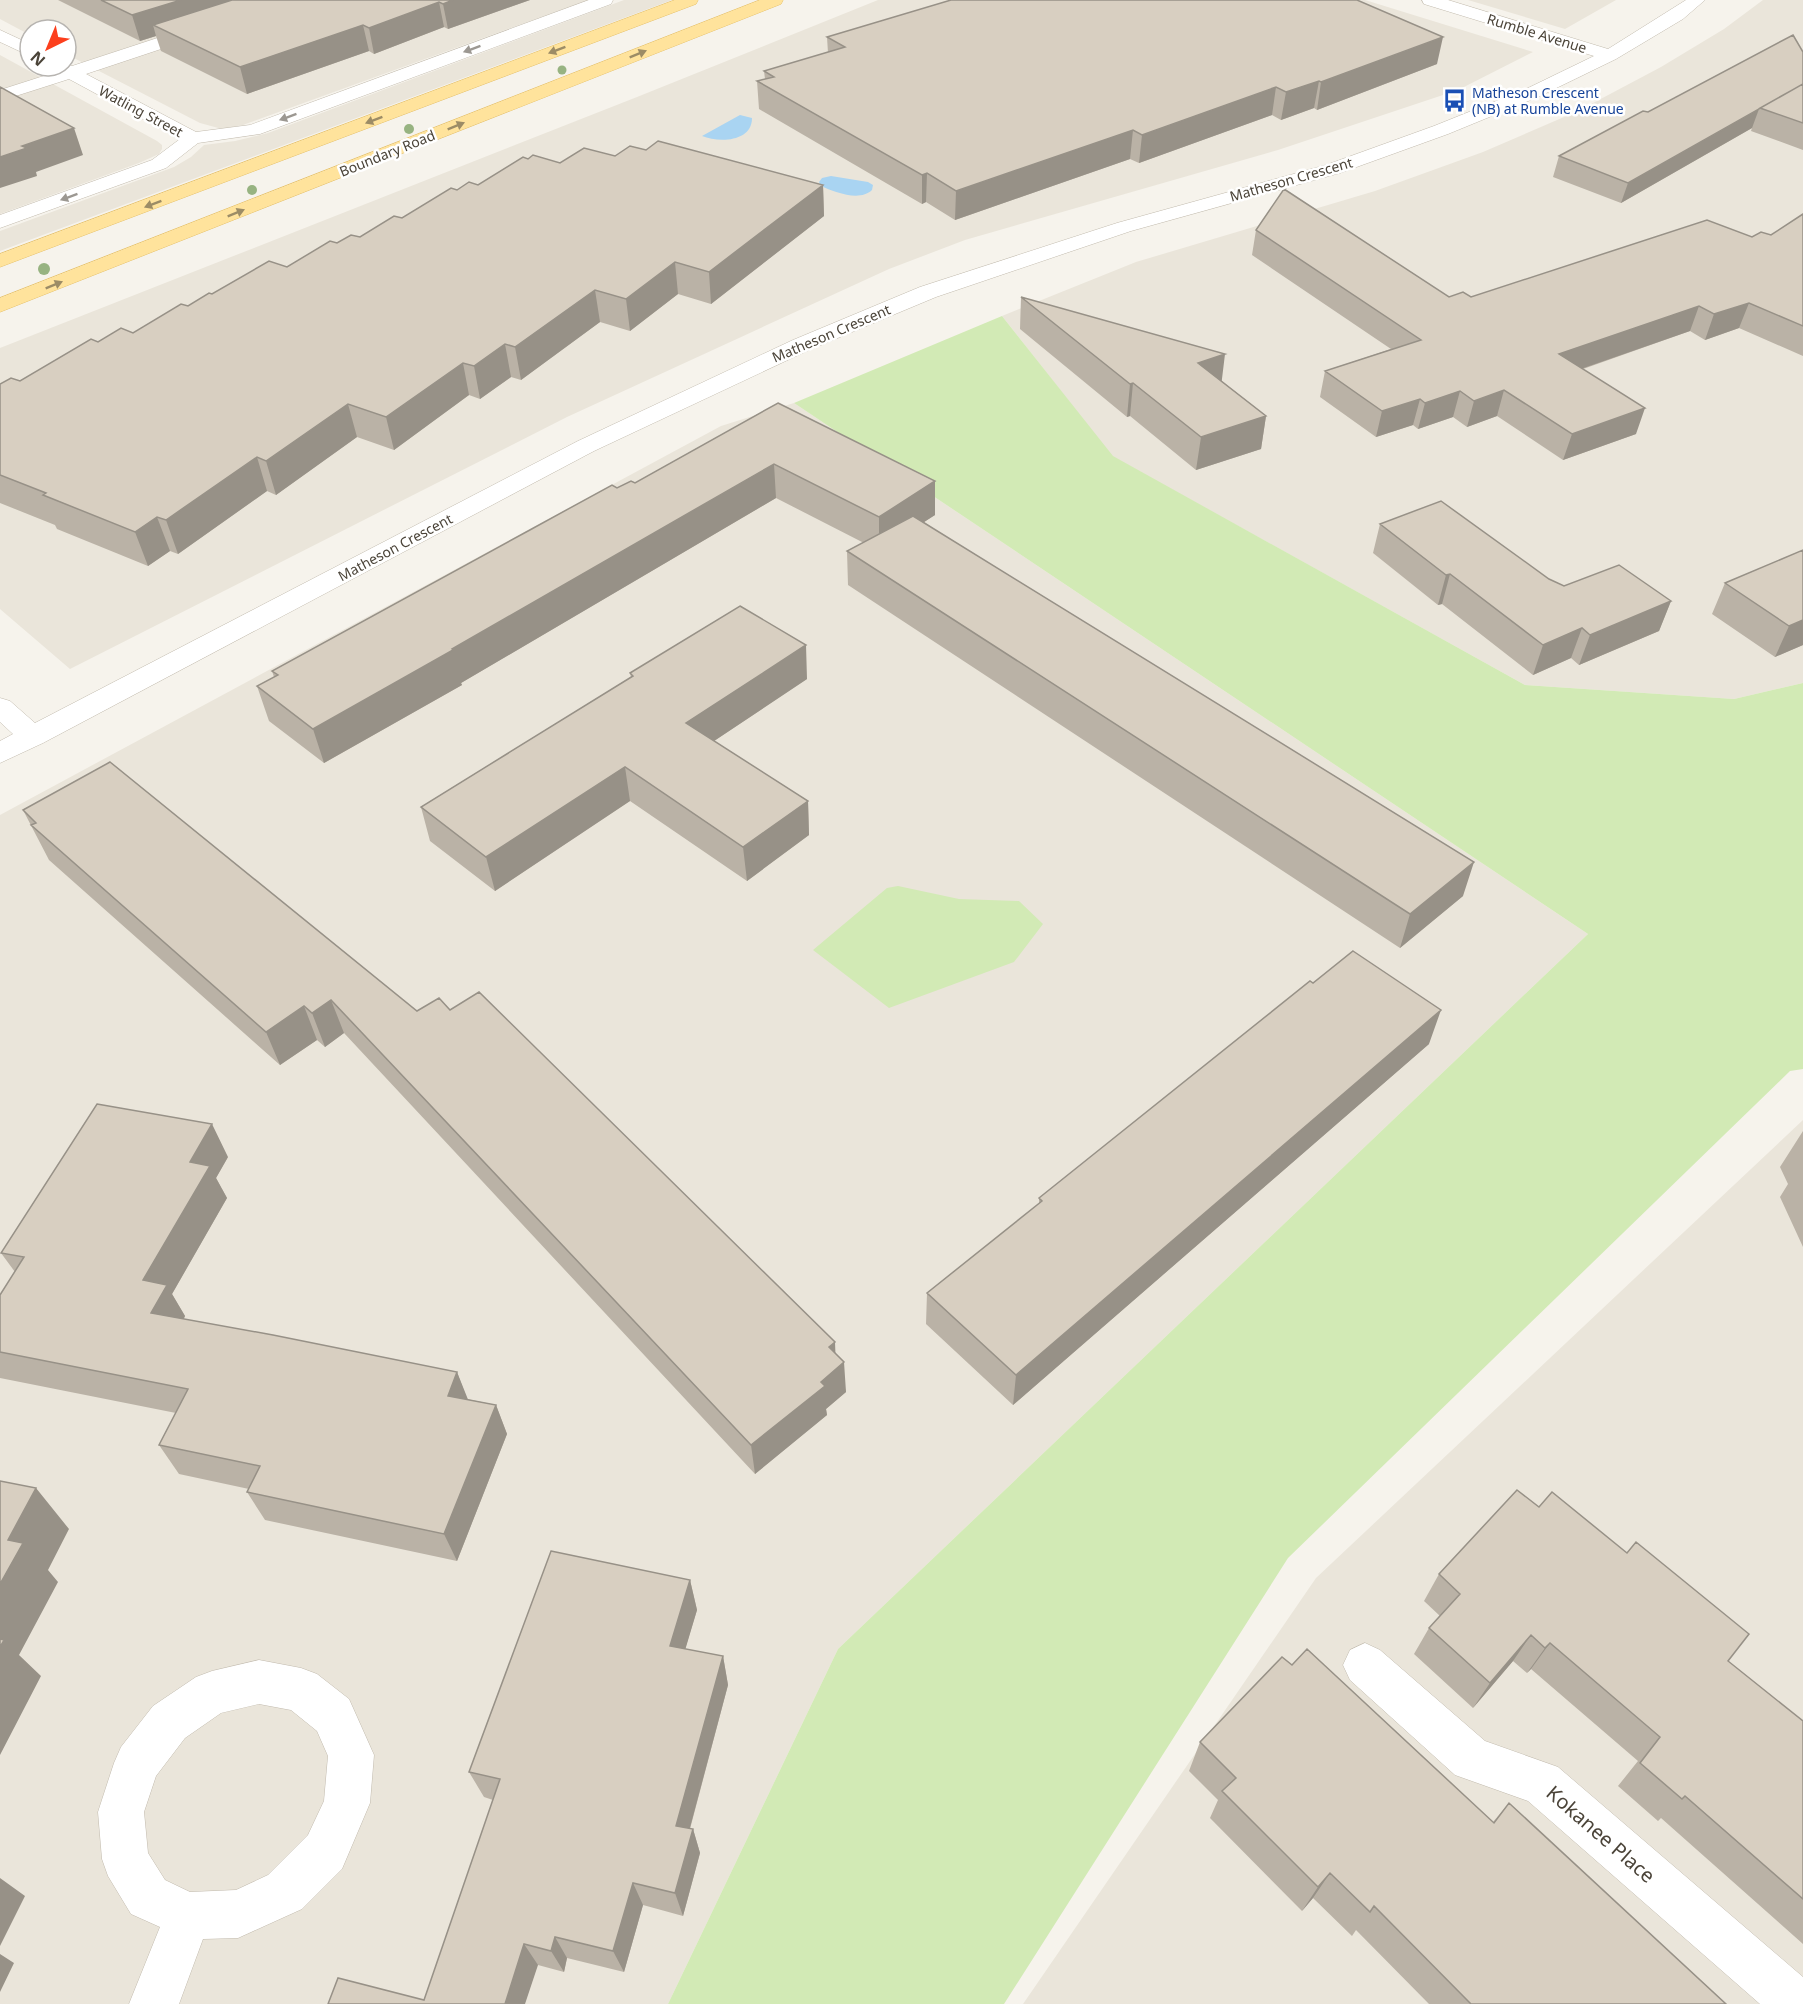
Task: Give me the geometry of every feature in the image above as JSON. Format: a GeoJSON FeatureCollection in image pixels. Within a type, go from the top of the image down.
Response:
{"type":"FeatureCollection","features":[{"type":"Feature","properties":{"kind":"main road"},"geometry":{"type":"LineString","coordinates":[[0,261],[690,0]]}},
{"type":"Feature","properties":{"kind":"main road","name":"Boundary Road"},"geometry":{"type":"LineString","coordinates":[[0,306],[775,0]]}},
{"type":"Feature","properties":{"kind":"street"},"geometry":{"type":"LineString","coordinates":[[0,222],[159,164],[193,138],[253,130],[605,0]]}},
{"type":"Feature","properties":{"kind":"street","name":"Rumble Avenue"},"geometry":{"type":"LineString","coordinates":[[1430,0],[1610,55]]}},
{"type":"Feature","properties":{"kind":"street","name":"Matheson Crescent"},"geometry":{"type":"LineString","coordinates":[[0,753],[586,446],[801,345],[928,292],[1124,227],[1333,168],[1430,134],[1532,93],[1610,55],[1677,15],[1697,0]]}},
{"type":"Feature","properties":{"kind":"street"},"geometry":{"type":"LineString","coordinates":[[78,65],[213,26]]}},
{"type":"Feature","properties":{"kind":"street"},"geometry":{"type":"LineString","coordinates":[[0,35],[18,45]]}},
{"type":"Feature","properties":{"kind":"street","name":"Watling Street"},"geometry":{"type":"LineString","coordinates":[[78,76],[193,138]]}},
{"type":"Feature","properties":{"kind":"street"},"geometry":{"type":"LineString","coordinates":[[0,96],[43,78]]}},
{"type":"Feature","properties":{"kind":"street"},"geometry":{"type":"LineString","coordinates":[[0,707],[33,736]]}},
{"type":"Feature","properties":{"kind":"street","name":"Kokanee Place"},"geometry":{"type":"LineString","coordinates":[[1365,1665],[1471,1759],[1542,1783],[1797,2004]]}},
{"type":"Feature","properties":{"kind":"street"},"geometry":{"type":"LineString","coordinates":[[259,1682],[301,1690],[333,1715],[351,1755],[347,1803],[325,1852],[285,1892],[237,1914],[188,1916],[148,1897],[125,1859],[121,1812],[137,1763],[169,1722],[212,1693],[259,1682]]}},
{"type":"Feature","properties":{"kind":"street"},"geometry":{"type":"LineString","coordinates":[[154,2004],[188,1916]]}},
{"type":"Feature","properties":{"kind":"shaded area"},"geometry":{"type":"Polygon","coordinates":[[[0,0],[588,0],[243,125],[222,129],[200,123],[78,60],[78,18],[18,18],[18,29],[0,19],[0,0]]]}},
{"type":"Feature","properties":{"kind":"shaded area"},"geometry":{"type":"Polygon","coordinates":[[[624,0],[672,0],[0,251],[0,231],[174,167],[191,157],[204,145],[268,133],[624,0]]]}},
{"type":"Feature","properties":{"kind":"shaded area"},"geometry":{"type":"Polygon","coordinates":[[[878,0],[1365,0],[1533,52],[1458,90],[1278,150],[965,240],[889,269],[567,417],[70,669],[0,609],[0,348],[878,0]]]}},
{"type":"Feature","properties":{"kind":"shaded area"},"geometry":{"type":"Polygon","coordinates":[[[1468,0],[1616,0],[1565,29],[1468,0]]]}},
{"type":"Feature","properties":{"kind":"shaded area"},"geometry":{"type":"Polygon","coordinates":[[[1763,0],[1803,0],[1803,683],[1734,699],[1525,685],[1112,456],[1002,316],[1136,262],[1375,191],[1483,152],[1578,111],[1661,67],[1724,29],[1763,0]]]}},
{"type":"Feature","properties":{"kind":"shaded area"},"geometry":{"type":"Polygon","coordinates":[[[0,55],[18,65],[18,78],[42,78],[162,145],[159,154],[139,163],[0,214],[0,55]]]}},
{"type":"Feature","properties":{"kind":"shaded area"},"geometry":{"type":"Polygon","coordinates":[[[794,403],[1588,934],[838,1649],[668,2004],[0,2004],[0,815],[721,426],[794,403]]]}},
{"type":"Feature","properties":{"kind":"shaded area"},"geometry":{"type":"Polygon","coordinates":[[[1803,1120],[1803,2004],[1023,2004],[1316,1578],[1803,1120]]]}},
{"type":"Feature","properties":{"kind":"green space"},"geometry":{"type":"Polygon","coordinates":[[[1002,316],[1113,456],[1525,685],[1734,699],[1803,683],[1803,1069],[1790,1071],[1288,1558],[1004,2004],[668,2004],[838,1649],[1588,934],[794,403],[1002,316]]]}},
{"type":"Feature","properties":{"kind":"green space"},"geometry":{"type":"Polygon","coordinates":[[[898,886],[959,899],[1019,901],[1043,924],[1014,962],[889,1008],[813,950],[887,888],[898,886]]]}},
{"type":"Feature","properties":{"kind":"water"},"geometry":{"type":"Polygon","coordinates":[[[740,115],[752,118],[751,126],[741,136],[717,140],[702,136],[740,115]]]}},
{"type":"Feature","properties":{"kind":"water"},"geometry":{"type":"Polygon","coordinates":[[[831,176],[868,182],[873,185],[872,190],[867,194],[854,196],[821,186],[819,182],[822,178],[831,176]]]}},
{"type":"Feature","properties":{"kind":"building"},"geometry":{"type":"Polygon","coordinates":[[[101,0],[181,0],[132,15],[101,0]]]}},
{"type":"Feature","properties":{"kind":"building"},"geometry":{"type":"Polygon","coordinates":[[[232,0],[453,0],[443,4],[439,2],[369,28],[363,25],[240,67],[153,25],[232,0]]]}},
{"type":"Feature","properties":{"kind":"building"},"geometry":{"type":"Polygon","coordinates":[[[951,0],[1357,0],[1443,37],[1321,82],[1286,92],[1276,87],[1142,135],[1133,130],[956,191],[927,173],[922,175],[757,81],[774,77],[764,71],[845,47],[827,37],[951,0]]]}},
{"type":"Feature","properties":{"kind":"building"},"geometry":{"type":"Polygon","coordinates":[[[1793,35],[1803,52],[1803,84],[1628,183],[1559,156],[1643,111],[1648,112],[1793,35]]]}},
{"type":"Feature","properties":{"kind":"building"},"geometry":{"type":"Polygon","coordinates":[[[1803,84],[1803,123],[1760,108],[1803,84]]]}},
{"type":"Feature","properties":{"kind":"building"},"geometry":{"type":"Polygon","coordinates":[[[0,87],[74,128],[22,146],[27,148],[0,157],[0,87]]]}},
{"type":"Feature","properties":{"kind":"building"},"geometry":{"type":"Polygon","coordinates":[[[658,141],[823,185],[709,272],[675,262],[626,299],[595,290],[515,347],[505,344],[474,366],[463,363],[386,417],[348,404],[266,461],[257,457],[166,520],[157,517],[135,532],[0,475],[0,384],[11,378],[20,381],[91,339],[98,342],[121,328],[133,333],[181,304],[188,306],[269,261],[287,267],[330,241],[337,243],[351,235],[360,237],[394,216],[402,218],[451,188],[457,190],[469,182],[478,185],[523,157],[528,159],[533,155],[560,163],[584,148],[615,156],[630,146],[646,150],[658,141]]]}},
{"type":"Feature","properties":{"kind":"building"},"geometry":{"type":"Polygon","coordinates":[[[1284,189],[1449,297],[1463,292],[1471,297],[1707,220],[1752,237],[1761,232],[1771,235],[1803,214],[1803,326],[1749,303],[1714,314],[1699,306],[1559,354],[1645,408],[1572,434],[1504,390],[1474,401],[1460,391],[1425,403],[1420,399],[1382,411],[1325,371],[1421,340],[1256,230],[1284,189]]]}},
{"type":"Feature","properties":{"kind":"building"},"geometry":{"type":"Polygon","coordinates":[[[1021,297],[1225,354],[1198,363],[1266,416],[1201,437],[1021,297]]]}},
{"type":"Feature","properties":{"kind":"building"},"geometry":{"type":"Polygon","coordinates":[[[778,403],[935,481],[879,517],[774,464],[313,729],[257,686],[278,675],[272,671],[612,485],[617,488],[631,481],[635,483],[778,403]]]}},
{"type":"Feature","properties":{"kind":"building"},"geometry":{"type":"Polygon","coordinates":[[[1441,501],[1549,579],[1564,586],[1619,565],[1671,601],[1590,635],[1582,628],[1543,645],[1380,524],[1441,501]]]}},
{"type":"Feature","properties":{"kind":"building"},"geometry":{"type":"Polygon","coordinates":[[[913,516],[1474,862],[1410,914],[847,551],[913,516]]]}},
{"type":"Feature","properties":{"kind":"building"},"geometry":{"type":"Polygon","coordinates":[[[1803,550],[1803,620],[1789,626],[1725,583],[1803,550]]]}},
{"type":"Feature","properties":{"kind":"building"},"geometry":{"type":"Polygon","coordinates":[[[740,606],[806,645],[686,723],[808,801],[743,847],[625,767],[486,857],[421,807],[633,676],[630,673],[740,606]]]}},
{"type":"Feature","properties":{"kind":"building"},"geometry":{"type":"Polygon","coordinates":[[[110,762],[417,1011],[439,998],[450,1010],[479,992],[835,1342],[829,1347],[844,1362],[821,1382],[825,1386],[751,1445],[331,1000],[312,1013],[304,1006],[266,1032],[31,825],[36,823],[23,810],[110,762]]]}},
{"type":"Feature","properties":{"kind":"building"},"geometry":{"type":"Polygon","coordinates":[[[1353,951],[1441,1010],[1016,1375],[927,1293],[1042,1201],[1039,1198],[1310,981],[1313,983],[1353,951]]]}},
{"type":"Feature","properties":{"kind":"building"},"geometry":{"type":"Polygon","coordinates":[[[97,1104],[212,1124],[190,1162],[210,1166],[143,1280],[167,1285],[151,1313],[457,1372],[448,1396],[496,1405],[444,1534],[247,1492],[260,1466],[159,1445],[188,1389],[0,1352],[0,1295],[24,1257],[1,1253],[97,1104]]]}},
{"type":"Feature","properties":{"kind":"building"},"geometry":{"type":"Polygon","coordinates":[[[0,1481],[36,1488],[8,1540],[23,1543],[0,1584],[0,1481]]]}},
{"type":"Feature","properties":{"kind":"building"},"geometry":{"type":"Polygon","coordinates":[[[1517,1490],[1539,1507],[1552,1492],[1627,1553],[1636,1542],[1749,1634],[1728,1661],[1803,1721],[1803,1899],[1685,1796],[1682,1799],[1640,1763],[1660,1737],[1550,1643],[1545,1648],[1531,1635],[1490,1683],[1429,1628],[1460,1594],[1439,1574],[1517,1490]]]}},
{"type":"Feature","properties":{"kind":"building"},"geometry":{"type":"Polygon","coordinates":[[[551,1551],[690,1580],[670,1646],[723,1656],[676,1826],[693,1829],[675,1893],[633,1883],[613,1951],[555,1937],[551,1951],[524,1944],[505,2004],[328,2004],[338,1978],[424,2000],[500,1779],[469,1772],[551,1551]]]}},
{"type":"Feature","properties":{"kind":"building"},"geometry":{"type":"Polygon","coordinates":[[[1307,1649],[1494,1823],[1509,1803],[1726,2004],[1471,2004],[1374,1906],[1370,1912],[1330,1873],[1318,1887],[1222,1791],[1236,1778],[1200,1742],[1282,1657],[1292,1665],[1307,1649]]]}},
{"type":"Feature","properties":{"kind":"place","name":"Matheson Crescent (NB) at Rumble Avenue"},"geometry":{"type":"Point","coordinates":[1454,100]}}]}
